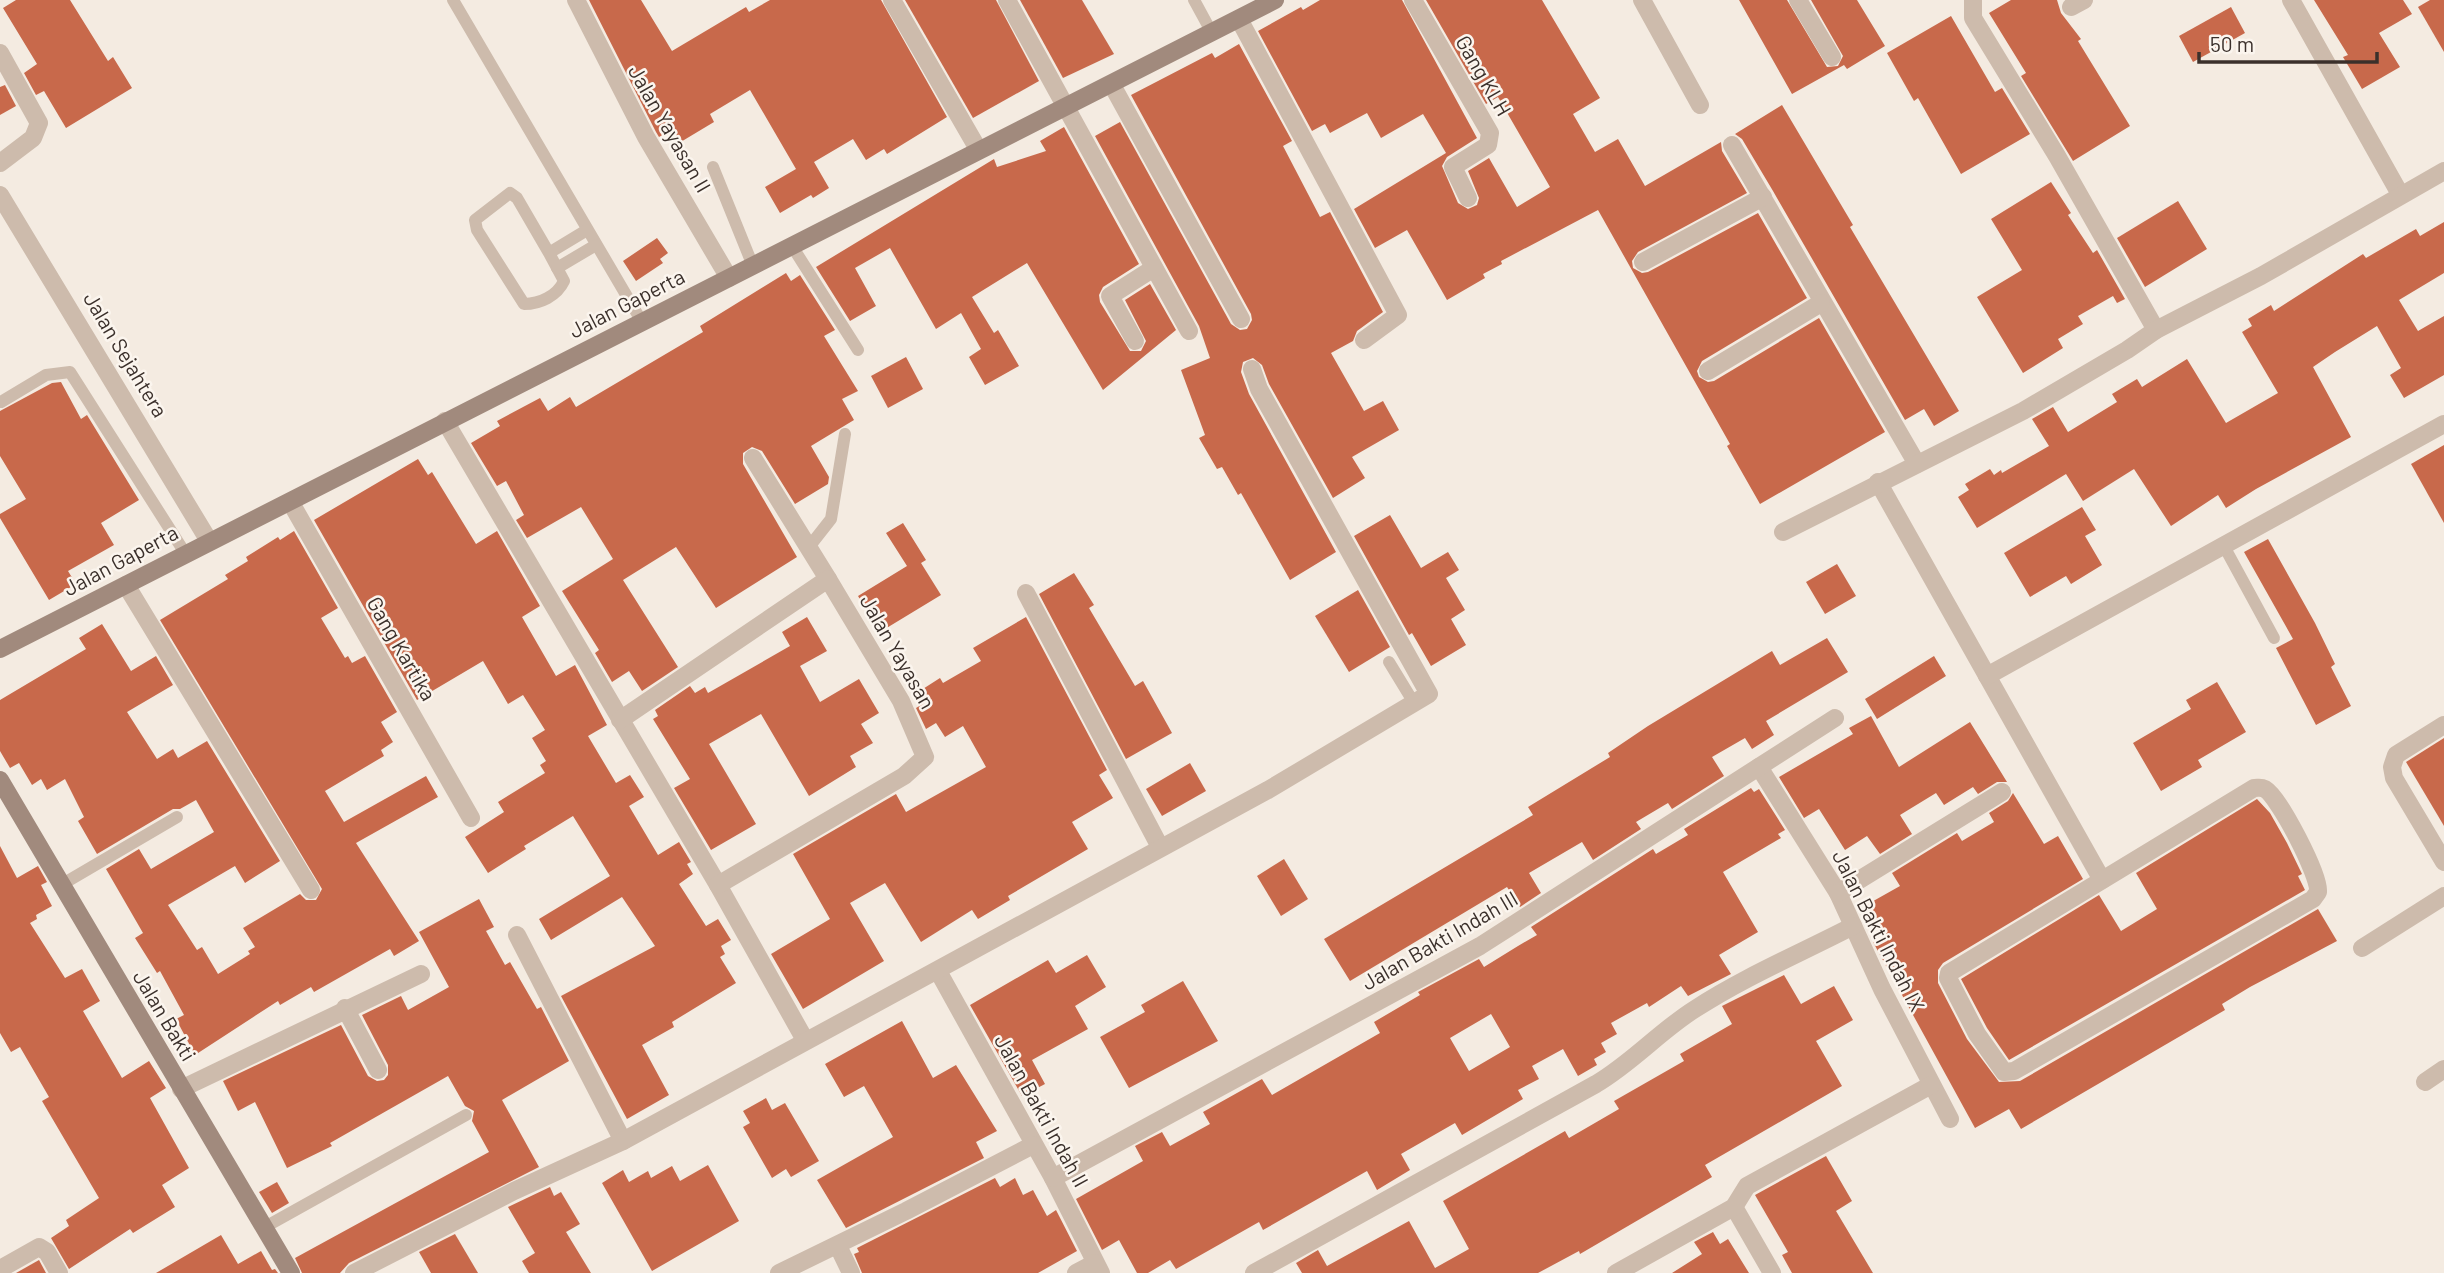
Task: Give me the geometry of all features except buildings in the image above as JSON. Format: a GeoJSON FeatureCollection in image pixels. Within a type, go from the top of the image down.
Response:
{"type":"FeatureCollection","features":[{"type":"Feature","properties":{"kind":"street","name":"Jalan Yayasan II"},"geometry":{"type":"LineString","coordinates":[[576,0],[640,125],[729,278]]}},
{"type":"Feature","properties":{"kind":"street"},"geometry":{"type":"LineString","coordinates":[[892,0],[978,149]]}},
{"type":"Feature","properties":{"kind":"street"},"geometry":{"type":"LineString","coordinates":[[1007,0],[1189,331]]}},
{"type":"Feature","properties":{"kind":"street","name":"Jalan Gaperta"},"geometry":{"type":"LineString","coordinates":[[0,649],[185,553],[291,503],[445,421],[978,149],[1112,86],[1275,0]]}},
{"type":"Feature","properties":{"kind":"street","name":"Gang KLH"},"geometry":{"type":"LineString","coordinates":[[1413,0],[1490,133],[1488,145],[1453,167],[1468,198]]}},
{"type":"Feature","properties":{"kind":"street"},"geometry":{"type":"LineString","coordinates":[[1642,0],[1700,105]]}},
{"type":"Feature","properties":{"kind":"street"},"geometry":{"type":"LineString","coordinates":[[1798,0],[1832,57]]}},
{"type":"Feature","properties":{"kind":"street"},"geometry":{"type":"LineString","coordinates":[[1973,0],[1973,18],[2057,156],[2156,330]]}},
{"type":"Feature","properties":{"kind":"street"},"geometry":{"type":"LineString","coordinates":[[2291,0],[2400,194]]}},
{"type":"Feature","properties":{"kind":"street"},"geometry":{"type":"LineString","coordinates":[[1239,19],[1398,315],[1364,340]]}},
{"type":"Feature","properties":{"kind":"street"},"geometry":{"type":"LineString","coordinates":[[0,53],[39,123],[33,138],[0,163]]}},
{"type":"Feature","properties":{"kind":"street"},"geometry":{"type":"LineString","coordinates":[[1112,86],[1241,319]]}},
{"type":"Feature","properties":{"kind":"street"},"geometry":{"type":"LineString","coordinates":[[1732,145],[1821,303],[1917,464]]}},
{"type":"Feature","properties":{"kind":"street"},"geometry":{"type":"LineString","coordinates":[[1783,532],[2023,411],[2156,330],[2261,276],[2444,171]]}},
{"type":"Feature","properties":{"kind":"street","name":"Jalan Sejahtera"},"geometry":{"type":"LineString","coordinates":[[0,195],[209,541]]}},
{"type":"Feature","properties":{"kind":"street"},"geometry":{"type":"LineString","coordinates":[[1643,262],[1763,197]]}},
{"type":"Feature","properties":{"kind":"street"},"geometry":{"type":"LineString","coordinates":[[1135,341],[1110,296],[1154,268]]}},
{"type":"Feature","properties":{"kind":"street"},"geometry":{"type":"LineString","coordinates":[[1708,371],[1821,303]]}},
{"type":"Feature","properties":{"kind":"street"},"geometry":{"type":"LineString","coordinates":[[354,1273],[514,1191],[623,1141],[805,1040],[938,971],[1268,790],[1429,692],[1259,389],[1252,369]]}},
{"type":"Feature","properties":{"kind":"street"},"geometry":{"type":"LineString","coordinates":[[445,421],[718,885],[805,1040]]}},
{"type":"Feature","properties":{"kind":"street"},"geometry":{"type":"LineString","coordinates":[[1987,676],[2225,548],[2444,424]]}},
{"type":"Feature","properties":{"kind":"street"},"geometry":{"type":"LineString","coordinates":[[620,720],[828,579],[753,457]]}},
{"type":"Feature","properties":{"kind":"street"},"geometry":{"type":"LineString","coordinates":[[1878,482],[2102,880]]}},
{"type":"Feature","properties":{"kind":"street","name":"Gang Kartika"},"geometry":{"type":"LineString","coordinates":[[291,503],[471,818]]}},
{"type":"Feature","properties":{"kind":"street","name":"Jalan Yayasan"},"geometry":{"type":"LineString","coordinates":[[718,885],[904,776],[925,757],[922,744],[901,701],[828,579]]}},
{"type":"Feature","properties":{"kind":"street"},"geometry":{"type":"LineString","coordinates":[[126,584],[311,890]]}},
{"type":"Feature","properties":{"kind":"street"},"geometry":{"type":"LineString","coordinates":[[1026,593],[1160,847]]}},
{"type":"Feature","properties":{"kind":"street","name":"Jalan Bakti Indah III"},"geometry":{"type":"LineString","coordinates":[[1053,1178],[1480,946],[1835,718]]}},
{"type":"Feature","properties":{"kind":"street"},"geometry":{"type":"LineString","coordinates":[[2444,725],[2396,755],[2392,767],[2395,778],[2444,862]]}},
{"type":"Feature","properties":{"kind":"street","name":"Jalan Bakti Indah IX"},"geometry":{"type":"LineString","coordinates":[[1759,767],[1838,893],[1950,1119]]}},
{"type":"Feature","properties":{"kind":"street","name":"Jalan Bakti"},"geometry":{"type":"LineString","coordinates":[[0,780],[291,1273]]}},
{"type":"Feature","properties":{"kind":"street"},"geometry":{"type":"LineString","coordinates":[[2258,788],[2269,792],[2286,819],[2319,886],[2313,899],[2014,1071],[2004,1072],[1977,1034],[1948,978],[1949,973],[2102,880],[2240,795],[2258,788]]}},
{"type":"Feature","properties":{"kind":"street"},"geometry":{"type":"LineString","coordinates":[[1838,893],[2002,792]]}},
{"type":"Feature","properties":{"kind":"street"},"geometry":{"type":"LineString","coordinates":[[2362,948],[2444,896]]}},
{"type":"Feature","properties":{"kind":"street"},"geometry":{"type":"LineString","coordinates":[[1254,1273],[1619,1071],[1652,1040],[1696,1008],[1853,926]]}},
{"type":"Feature","properties":{"kind":"street"},"geometry":{"type":"LineString","coordinates":[[517,935],[623,1141]]}},
{"type":"Feature","properties":{"kind":"street","name":"Jalan Bakti Indah II"},"geometry":{"type":"LineString","coordinates":[[938,971],[1032,1145],[1053,1178],[1098,1268]]}},
{"type":"Feature","properties":{"kind":"street"},"geometry":{"type":"LineString","coordinates":[[181,1089],[345,1008],[421,974]]}},
{"type":"Feature","properties":{"kind":"street"},"geometry":{"type":"LineString","coordinates":[[345,1008],[378,1070]]}},
{"type":"Feature","properties":{"kind":"street"},"geometry":{"type":"LineString","coordinates":[[2425,1082],[2444,1069]]}},
{"type":"Feature","properties":{"kind":"street"},"geometry":{"type":"LineString","coordinates":[[1616,1273],[1734,1207],[1747,1186],[1931,1085]]}},
{"type":"Feature","properties":{"kind":"street"},"geometry":{"type":"LineString","coordinates":[[779,1273],[838,1246],[1032,1145]]}},
{"type":"Feature","properties":{"kind":"street"},"geometry":{"type":"LineString","coordinates":[[1734,1207],[1772,1273]]}},
{"type":"Feature","properties":{"kind":"street"},"geometry":{"type":"LineString","coordinates":[[838,1246],[852,1273]]}},
{"type":"Feature","properties":{"kind":"street"},"geometry":{"type":"LineString","coordinates":[[0,1269],[39,1247],[47,1252],[59,1273]]}},
{"type":"Feature","properties":{"kind":"street"},"geometry":{"type":"LineString","coordinates":[[1076,1273],[1098,1268]]}},
{"type":"Feature","properties":{"kind":"lane"},"geometry":{"type":"LineString","coordinates":[[453,0],[642,321]]}},
{"type":"Feature","properties":{"kind":"lane"},"geometry":{"type":"LineString","coordinates":[[1194,0],[1212,33]]}},
{"type":"Feature","properties":{"kind":"lane"},"geometry":{"type":"LineString","coordinates":[[713,167],[753,266]]}},
{"type":"Feature","properties":{"kind":"lane"},"geometry":{"type":"LineString","coordinates":[[510,193],[517,198],[549,253],[564,281],[560,289],[533,304],[524,304],[477,230],[475,220],[510,193]]}},
{"type":"Feature","properties":{"kind":"lane"},"geometry":{"type":"LineString","coordinates":[[549,253],[587,230]]}},
{"type":"Feature","properties":{"kind":"lane"},"geometry":{"type":"LineString","coordinates":[[557,268],[596,245]]}},
{"type":"Feature","properties":{"kind":"lane"},"geometry":{"type":"LineString","coordinates":[[792,246],[858,350]]}},
{"type":"Feature","properties":{"kind":"lane"},"geometry":{"type":"LineString","coordinates":[[1,402],[46,375],[60,371],[70,372],[185,553]]}},
{"type":"Feature","properties":{"kind":"lane"},"geometry":{"type":"LineString","coordinates":[[810,547],[831,519],[845,434]]}},
{"type":"Feature","properties":{"kind":"lane"},"geometry":{"type":"LineString","coordinates":[[2225,548],[2274,638]]}},
{"type":"Feature","properties":{"kind":"lane"},"geometry":{"type":"LineString","coordinates":[[1389,662],[1414,703]]}},
{"type":"Feature","properties":{"kind":"lane"},"geometry":{"type":"LineString","coordinates":[[61,885],[177,817]]}},
{"type":"Feature","properties":{"kind":"lane"},"geometry":{"type":"LineString","coordinates":[[265,1227],[466,1115]]}}]}
